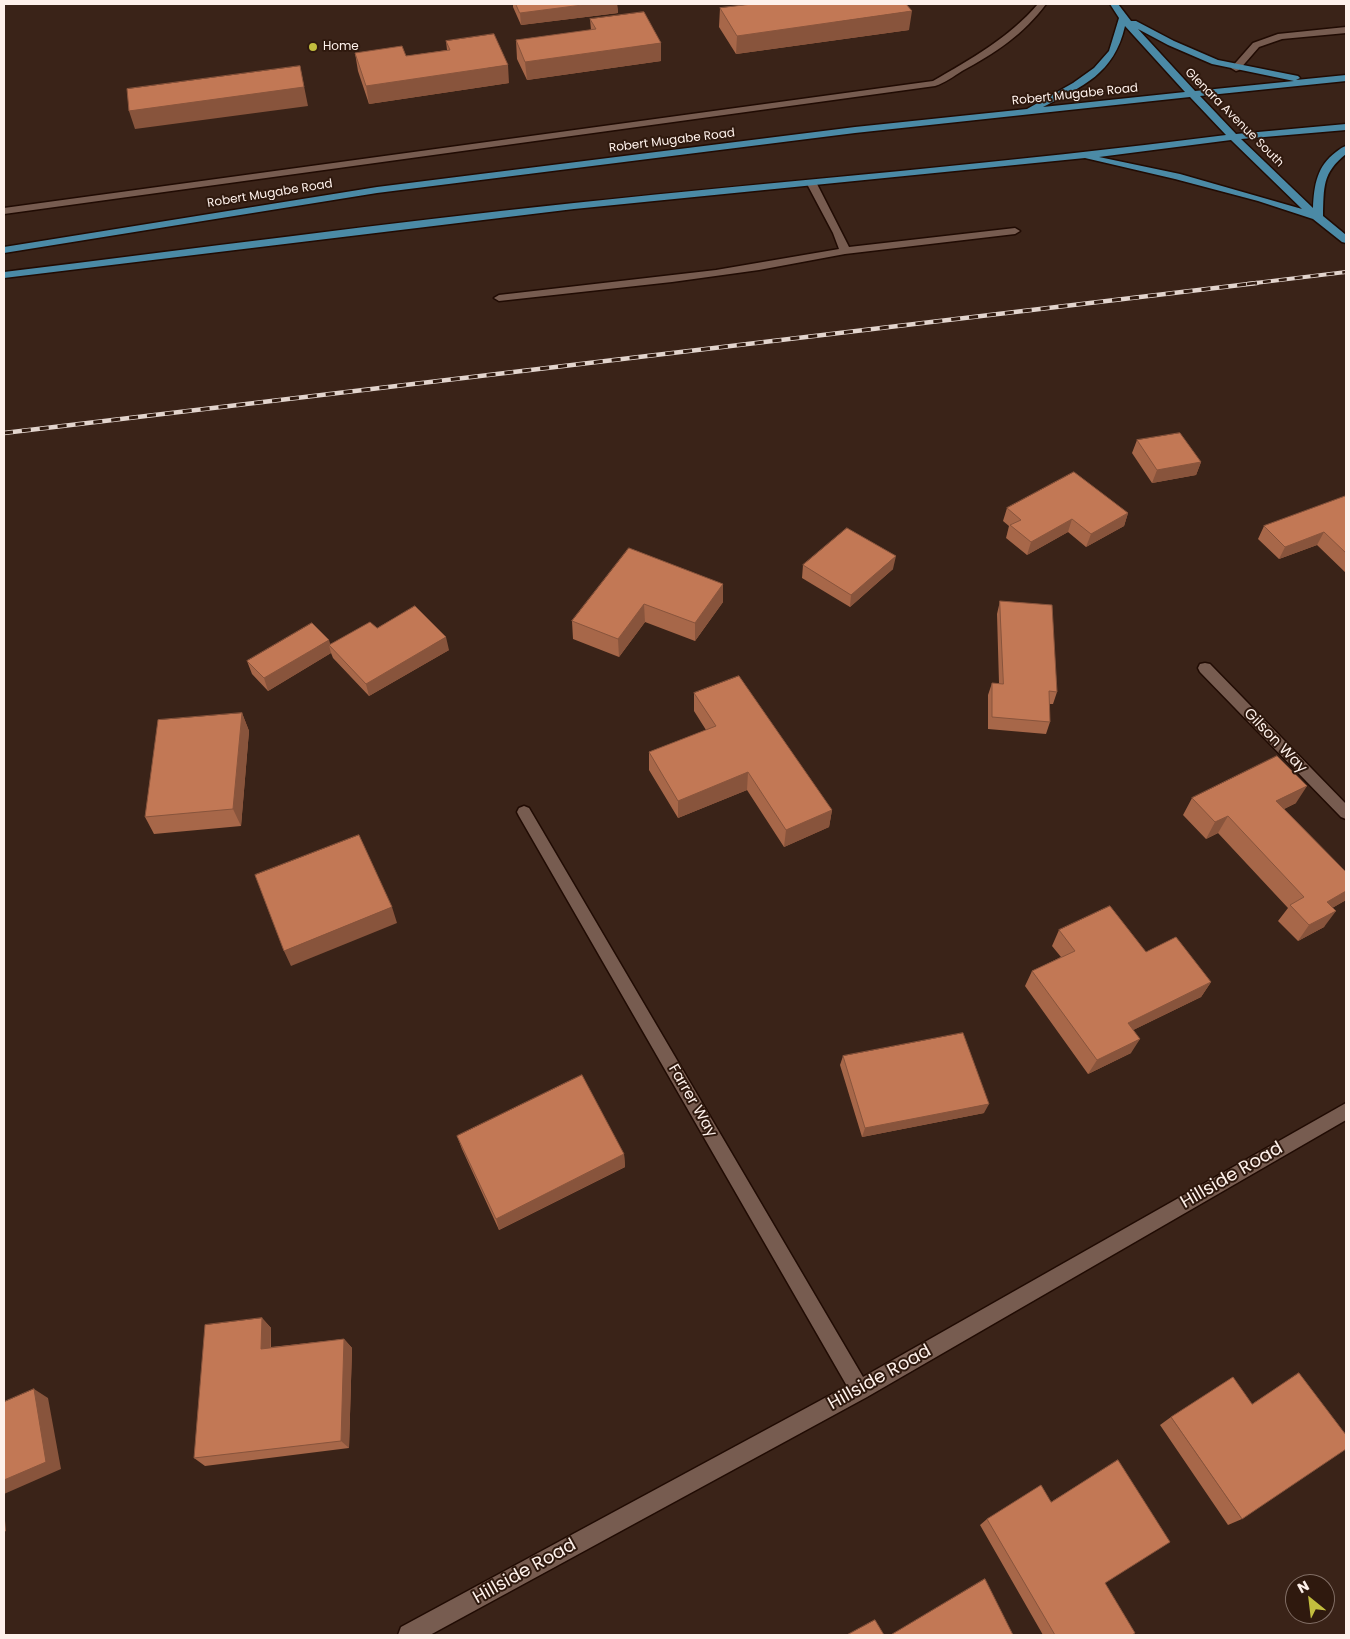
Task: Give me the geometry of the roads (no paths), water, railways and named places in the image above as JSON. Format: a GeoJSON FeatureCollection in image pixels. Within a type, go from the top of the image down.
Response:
{"type":"FeatureCollection","features":[{"type":"Feature","properties":{"kind":"main road","name":"Glenara Avenue South"},"geometry":{"type":"LineString","coordinates":[[1114,4],[1123,18],[1234,137],[1318,218],[1346,240]]}},
{"type":"Feature","properties":{"kind":"main road"},"geometry":{"type":"LineString","coordinates":[[1026,112],[1084,81],[1102,67],[1113,50],[1123,18],[1190,52],[1236,68],[1311,81]]}},
{"type":"Feature","properties":{"kind":"main road","name":"Robert Mugabe Road"},"geometry":{"type":"LineString","coordinates":[[4,250],[376,190],[855,130],[1346,78]]}},
{"type":"Feature","properties":{"kind":"main road"},"geometry":{"type":"LineString","coordinates":[[4,275],[574,206],[812,184],[1234,137],[1346,127]]}},
{"type":"Feature","properties":{"kind":"main road"},"geometry":{"type":"LineString","coordinates":[[1074,155],[1185,178],[1318,218],[1320,186],[1324,173],[1330,162],[1346,149]]}},
{"type":"Feature","properties":{"kind":"street","name":"Robert Mugabe Road"},"geometry":{"type":"LineString","coordinates":[[4,211],[935,82],[993,51],[1034,15],[1042,4]]}},
{"type":"Feature","properties":{"kind":"street"},"geometry":{"type":"LineString","coordinates":[[1236,68],[1256,45],[1281,36],[1346,30]]}},
{"type":"Feature","properties":{"kind":"street"},"geometry":{"type":"LineString","coordinates":[[812,184],[838,233],[845,251]]}},
{"type":"Feature","properties":{"kind":"street"},"geometry":{"type":"LineString","coordinates":[[499,298],[697,276],[772,266],[845,251],[1015,231]]}},
{"type":"Feature","properties":{"kind":"street","name":"Gilson Way"},"geometry":{"type":"LineString","coordinates":[[1205,668],[1346,813]]}},
{"type":"Feature","properties":{"kind":"street","name":"Farrer Way"},"geometry":{"type":"LineString","coordinates":[[524,812],[860,1390]]}},
{"type":"Feature","properties":{"kind":"street","name":"Hillside Road"},"geometry":{"type":"LineString","coordinates":[[409,1635],[860,1390],[1346,1111]]}},
{"type":"Feature","properties":{"kind":"railway"},"geometry":{"type":"LineString","coordinates":[[1247,284],[1346,272]]}},
{"type":"Feature","properties":{"kind":"railway"},"geometry":{"type":"LineString","coordinates":[[4,433],[1257,283]]}},
{"type":"Feature","properties":{"kind":"place","name":"Home"},"geometry":{"type":"Point","coordinates":[313,47]}}]}
